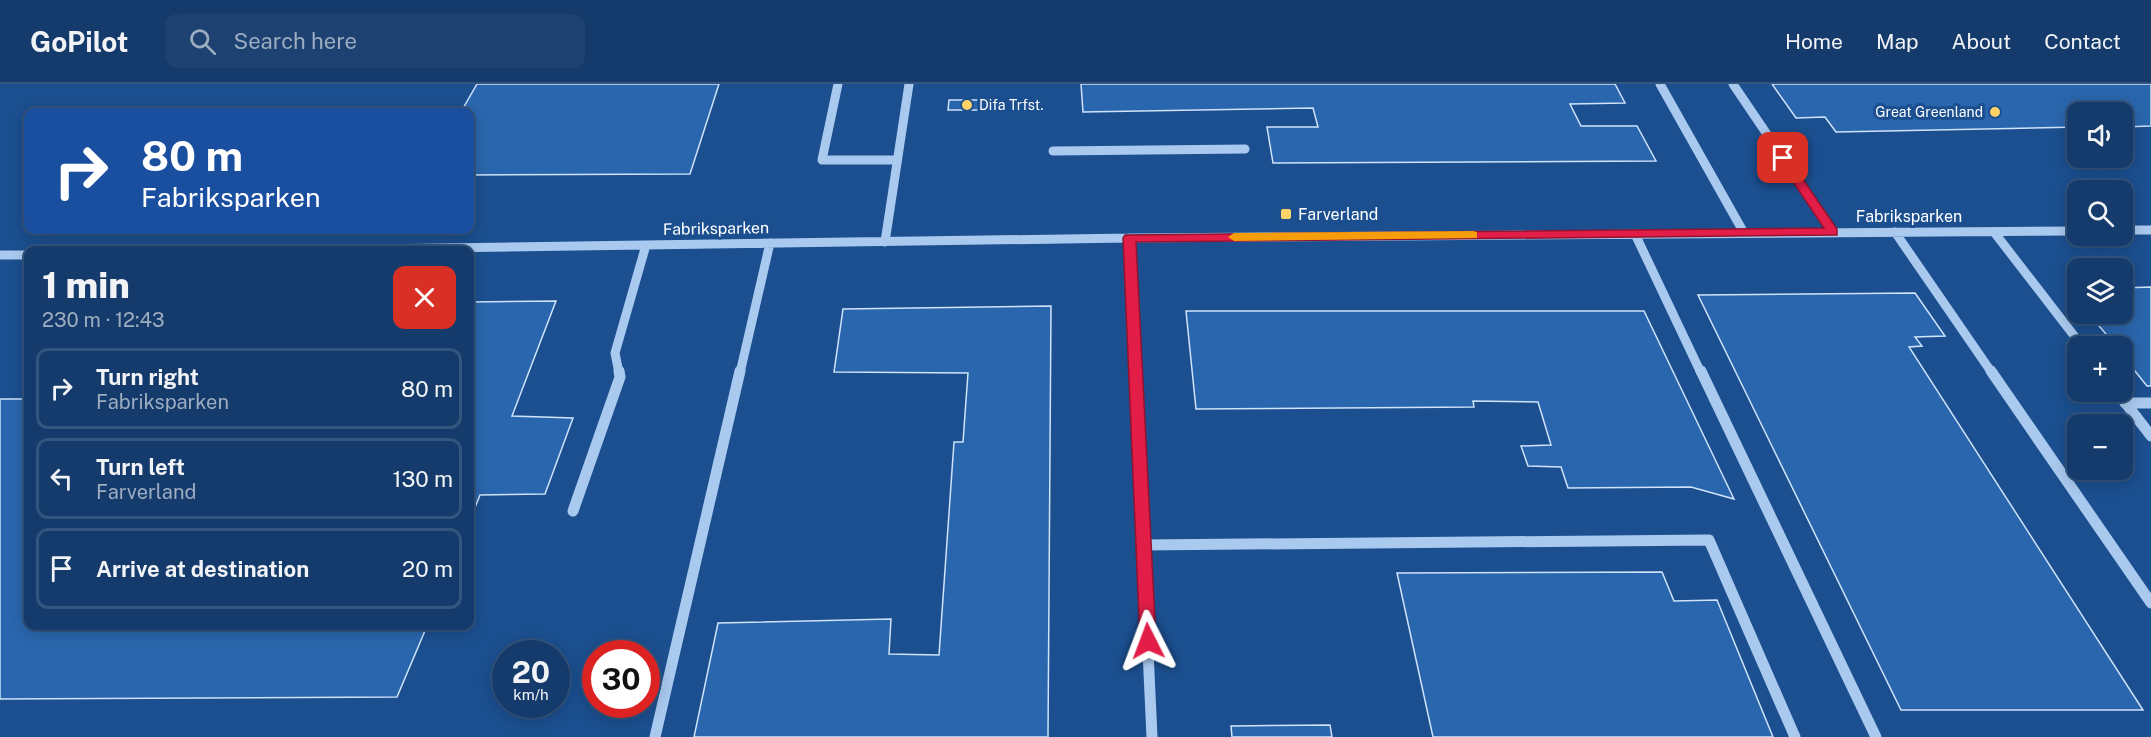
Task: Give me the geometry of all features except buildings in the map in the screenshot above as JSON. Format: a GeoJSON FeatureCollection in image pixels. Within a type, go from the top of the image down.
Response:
{"type":"FeatureCollection","features":[{"type":"Feature","properties":{"kind":"street"},"geometry":{"type":"LineString","coordinates":[[838,84],[822,159],[897,160]]}},
{"type":"Feature","properties":{"kind":"street"},"geometry":{"type":"LineString","coordinates":[[885,242],[909,84]]}},
{"type":"Feature","properties":{"kind":"street"},"geometry":{"type":"LineString","coordinates":[[1660,84],[1744,232]]}},
{"type":"Feature","properties":{"kind":"street"},"geometry":{"type":"LineString","coordinates":[[1733,84],[1833,232]]}},
{"type":"Feature","properties":{"kind":"street"},"geometry":{"type":"LineString","coordinates":[[1053,151],[1245,149]]}},
{"type":"Feature","properties":{"kind":"street"},"geometry":{"type":"LineString","coordinates":[[2133,230],[2151,230]]}},
{"type":"Feature","properties":{"kind":"street","name":"Fabriksparken"},"geometry":{"type":"LineString","coordinates":[[474,248],[1129,238],[2067,231]]}},
{"type":"Feature","properties":{"kind":"street"},"geometry":{"type":"LineString","coordinates":[[1895,232],[2151,603]]}},
{"type":"Feature","properties":{"kind":"street"},"geometry":{"type":"LineString","coordinates":[[1994,232],[2074,336]]}},
{"type":"Feature","properties":{"kind":"street"},"geometry":{"type":"LineString","coordinates":[[1635,234],[1876,737]]}},
{"type":"Feature","properties":{"kind":"street"},"geometry":{"type":"LineString","coordinates":[[1129,238],[1152,737]]}},
{"type":"Feature","properties":{"kind":"street"},"geometry":{"type":"LineString","coordinates":[[655,737],[770,243]]}},
{"type":"Feature","properties":{"kind":"street"},"geometry":{"type":"LineString","coordinates":[[573,511],[620,377],[615,353],[646,245]]}},
{"type":"Feature","properties":{"kind":"street"},"geometry":{"type":"LineString","coordinates":[[0,255],[24,255]]}},
{"type":"Feature","properties":{"kind":"street"},"geometry":{"type":"LineString","coordinates":[[2125,403],[2151,403]]}},
{"type":"Feature","properties":{"kind":"street"},"geometry":{"type":"LineString","coordinates":[[2125,403],[2151,436]]}},
{"type":"Feature","properties":{"kind":"street"},"geometry":{"type":"LineString","coordinates":[[1143,545],[1709,540],[1795,737]]}},
{"type":"Feature","properties":{"kind":"slow traffic"},"geometry":{"type":"LineString","coordinates":[[1234,237],[1473,235]]}},
{"type":"Feature","properties":{"kind":"place","name":"Difa Trfst."},"geometry":{"type":"Point","coordinates":[967,105]}},
{"type":"Feature","properties":{"kind":"place","name":"Great Greenland"},"geometry":{"type":"Point","coordinates":[1995,112]}},
{"type":"Feature","properties":{"kind":"place","name":"Farverland"},"geometry":{"type":"Point","coordinates":[1286,214]}},
{"type":"Feature","properties":{"kind":"route"},"geometry":{"type":"LineString","coordinates":[[1148,641],[1129,238],[1833,232],[1783,158]]}}]}
